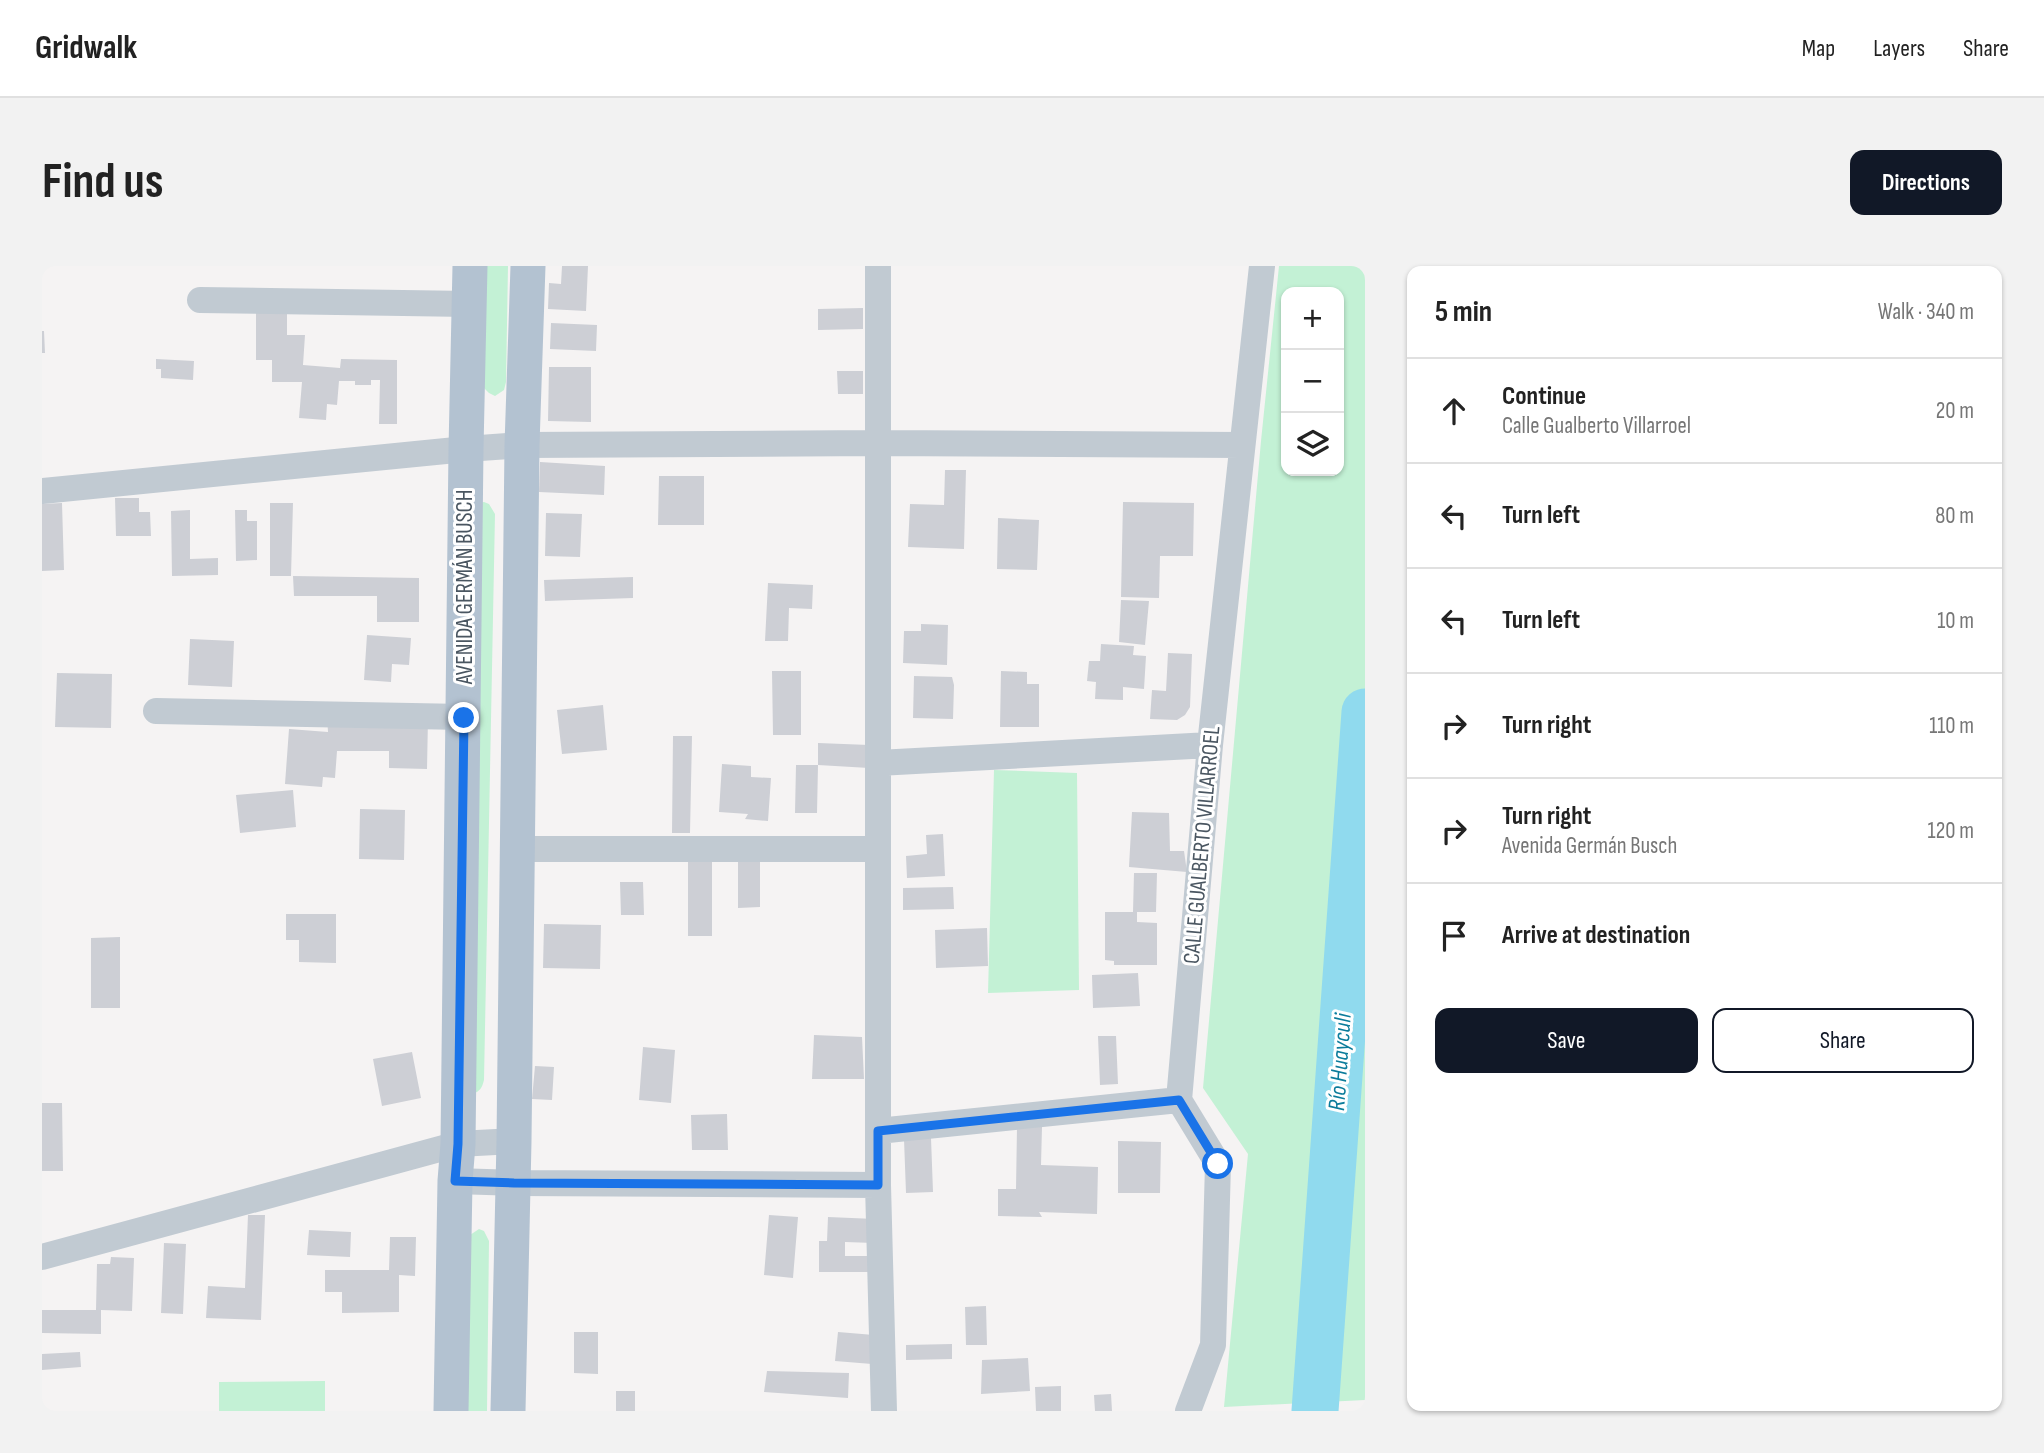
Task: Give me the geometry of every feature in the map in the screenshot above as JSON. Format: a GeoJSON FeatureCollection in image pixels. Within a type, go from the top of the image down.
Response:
{"type":"FeatureCollection","features":[{"type":"Feature","properties":{"kind":"main road","name":"AVENIDA GERMÁN BUSCH"},"geometry":{"type":"LineString","coordinates":[[451,1411],[458,1144],[470,266]]}},
{"type":"Feature","properties":{"kind":"main road"},"geometry":{"type":"LineString","coordinates":[[508,1411],[514,1183],[522,445],[528,266]]}},
{"type":"Feature","properties":{"kind":"street"},"geometry":{"type":"LineString","coordinates":[[878,266],[878,1185],[884,1411]]}},
{"type":"Feature","properties":{"kind":"street","name":"CALLE GUALBERTO VILLARROEL"},"geometry":{"type":"LineString","coordinates":[[1179,1100],[1210,745],[1262,266]]}},
{"type":"Feature","properties":{"kind":"street"},"geometry":{"type":"LineString","coordinates":[[200,300],[470,304]]}},
{"type":"Feature","properties":{"kind":"street"},"geometry":{"type":"LineString","coordinates":[[42,491],[522,445],[1242,445]]}},
{"type":"Feature","properties":{"kind":"street"},"geometry":{"type":"LineString","coordinates":[[156,711],[464,718]]}},
{"type":"Feature","properties":{"kind":"street"},"geometry":{"type":"LineString","coordinates":[[878,763],[1210,745]]}},
{"type":"Feature","properties":{"kind":"street"},"geometry":{"type":"LineString","coordinates":[[518,849],[878,849]]}},
{"type":"Feature","properties":{"kind":"street"},"geometry":{"type":"LineString","coordinates":[[878,1131],[1179,1100],[1218,1164],[1213,1345],[1188,1411]]}},
{"type":"Feature","properties":{"kind":"street"},"geometry":{"type":"LineString","coordinates":[[42,1257],[458,1144],[514,1141]]}},
{"type":"Feature","properties":{"kind":"street"},"geometry":{"type":"LineString","coordinates":[[455,1181],[878,1185]]}},
{"type":"Feature","properties":{"kind":"green space"},"geometry":{"type":"Polygon","coordinates":[[[486,266],[508,266],[506,382],[504,390],[495,396],[484,388],[486,266]]]}},
{"type":"Feature","properties":{"kind":"green space"},"geometry":{"type":"Polygon","coordinates":[[[1279,266],[1365,266],[1365,1400],[1224,1407],[1248,1154],[1203,1088],[1279,266]]]}},
{"type":"Feature","properties":{"kind":"green space"},"geometry":{"type":"Polygon","coordinates":[[[479,503],[489,504],[495,514],[484,1080],[480,1089],[473,1094],[479,503]]]}},
{"type":"Feature","properties":{"kind":"green space"},"geometry":{"type":"Polygon","coordinates":[[[994,770],[1077,773],[1079,990],[988,993],[994,770]]]}},
{"type":"Feature","properties":{"kind":"green space"},"geometry":{"type":"Polygon","coordinates":[[[479,1229],[484,1231],[489,1241],[487,1411],[464,1411],[470,1235],[479,1229]]]}},
{"type":"Feature","properties":{"kind":"green space"},"geometry":{"type":"Polygon","coordinates":[[[325,1381],[325,1411],[219,1411],[219,1382],[325,1381]]]}},
{"type":"Feature","properties":{"kind":"building"},"geometry":{"type":"Polygon","coordinates":[[[562,266],[588,266],[586,311],[548,309],[549,283],[561,284],[562,266]]]}},
{"type":"Feature","properties":{"kind":"building"},"geometry":{"type":"Polygon","coordinates":[[[256,306],[287,306],[287,335],[305,335],[303,365],[340,368],[341,359],[397,360],[397,424],[379,424],[380,380],[371,380],[371,385],[339,381],[337,405],[327,404],[326,420],[299,418],[302,382],[272,382],[272,360],[256,360],[256,306]]]}},
{"type":"Feature","properties":{"kind":"building"},"geometry":{"type":"Polygon","coordinates":[[[863,308],[863,329],[818,330],[818,309],[863,308]]]}},
{"type":"Feature","properties":{"kind":"building"},"geometry":{"type":"Polygon","coordinates":[[[551,323],[597,325],[596,351],[550,349],[551,323]]]}},
{"type":"Feature","properties":{"kind":"building"},"geometry":{"type":"Polygon","coordinates":[[[44,331],[45,353],[42,353],[44,331]]]}},
{"type":"Feature","properties":{"kind":"building"},"geometry":{"type":"Polygon","coordinates":[[[156,359],[194,361],[193,380],[161,378],[161,369],[156,369],[156,359]]]}},
{"type":"Feature","properties":{"kind":"building"},"geometry":{"type":"Polygon","coordinates":[[[549,367],[591,367],[591,422],[548,421],[549,367]]]}},
{"type":"Feature","properties":{"kind":"building"},"geometry":{"type":"Polygon","coordinates":[[[837,371],[863,371],[863,394],[838,394],[837,371]]]}},
{"type":"Feature","properties":{"kind":"building"},"geometry":{"type":"Polygon","coordinates":[[[540,462],[605,466],[604,495],[539,492],[540,462]]]}},
{"type":"Feature","properties":{"kind":"building"},"geometry":{"type":"Polygon","coordinates":[[[945,470],[966,470],[964,549],[908,547],[910,504],[944,505],[945,470]]]}},
{"type":"Feature","properties":{"kind":"building"},"geometry":{"type":"Polygon","coordinates":[[[659,476],[704,476],[704,525],[658,525],[659,476]]]}},
{"type":"Feature","properties":{"kind":"building"},"geometry":{"type":"Polygon","coordinates":[[[115,498],[139,498],[139,512],[150,512],[151,536],[116,536],[115,498]]]}},
{"type":"Feature","properties":{"kind":"building"},"geometry":{"type":"Polygon","coordinates":[[[1123,502],[1194,503],[1193,556],[1160,556],[1159,598],[1121,597],[1123,502]]]}},
{"type":"Feature","properties":{"kind":"building"},"geometry":{"type":"Polygon","coordinates":[[[62,503],[64,570],[42,571],[42,504],[62,503]]]}},
{"type":"Feature","properties":{"kind":"building"},"geometry":{"type":"Polygon","coordinates":[[[270,503],[293,503],[291,576],[270,576],[270,503]]]}},
{"type":"Feature","properties":{"kind":"building"},"geometry":{"type":"Polygon","coordinates":[[[190,510],[190,559],[218,558],[218,575],[172,576],[171,511],[190,510]]]}},
{"type":"Feature","properties":{"kind":"building"},"geometry":{"type":"Polygon","coordinates":[[[235,510],[247,510],[247,521],[257,521],[257,560],[236,561],[235,510]]]}},
{"type":"Feature","properties":{"kind":"building"},"geometry":{"type":"Polygon","coordinates":[[[546,513],[582,514],[580,557],[545,556],[546,513]]]}},
{"type":"Feature","properties":{"kind":"building"},"geometry":{"type":"Polygon","coordinates":[[[998,518],[1039,520],[1037,570],[997,569],[998,518]]]}},
{"type":"Feature","properties":{"kind":"building"},"geometry":{"type":"Polygon","coordinates":[[[293,576],[419,578],[419,622],[377,622],[377,596],[294,596],[293,576]]]}},
{"type":"Feature","properties":{"kind":"building"},"geometry":{"type":"Polygon","coordinates":[[[633,577],[633,598],[545,601],[544,580],[633,577]]]}},
{"type":"Feature","properties":{"kind":"building"},"geometry":{"type":"Polygon","coordinates":[[[768,583],[813,585],[812,609],[789,608],[788,641],[765,641],[768,583]]]}},
{"type":"Feature","properties":{"kind":"building"},"geometry":{"type":"Polygon","coordinates":[[[1121,600],[1149,601],[1145,645],[1119,642],[1121,600]]]}},
{"type":"Feature","properties":{"kind":"building"},"geometry":{"type":"Polygon","coordinates":[[[921,624],[948,625],[947,665],[903,663],[904,631],[921,631],[921,624]]]}},
{"type":"Feature","properties":{"kind":"building"},"geometry":{"type":"Polygon","coordinates":[[[367,635],[411,638],[409,665],[392,664],[391,682],[364,680],[367,635]]]}},
{"type":"Feature","properties":{"kind":"building"},"geometry":{"type":"Polygon","coordinates":[[[190,639],[234,641],[232,687],[188,685],[190,639]]]}},
{"type":"Feature","properties":{"kind":"building"},"geometry":{"type":"Polygon","coordinates":[[[1101,644],[1134,646],[1133,655],[1146,656],[1144,689],[1123,687],[1123,700],[1095,699],[1096,682],[1087,681],[1089,661],[1100,661],[1101,644]]]}},
{"type":"Feature","properties":{"kind":"building"},"geometry":{"type":"Polygon","coordinates":[[[1168,653],[1192,654],[1190,707],[1185,715],[1177,720],[1150,719],[1152,690],[1166,691],[1168,653]]]}},
{"type":"Feature","properties":{"kind":"building"},"geometry":{"type":"Polygon","coordinates":[[[772,671],[801,671],[801,735],[773,735],[772,671]]]}},
{"type":"Feature","properties":{"kind":"building"},"geometry":{"type":"Polygon","coordinates":[[[1001,671],[1027,672],[1027,684],[1039,684],[1039,727],[1000,727],[1001,671]]]}},
{"type":"Feature","properties":{"kind":"building"},"geometry":{"type":"Polygon","coordinates":[[[57,673],[112,674],[111,728],[55,727],[57,673]]]}},
{"type":"Feature","properties":{"kind":"building"},"geometry":{"type":"Polygon","coordinates":[[[914,676],[952,677],[953,719],[913,718],[914,676]]]}},
{"type":"Feature","properties":{"kind":"building"},"geometry":{"type":"Polygon","coordinates":[[[603,705],[607,750],[562,754],[557,710],[603,705]]]}},
{"type":"Feature","properties":{"kind":"building"},"geometry":{"type":"Polygon","coordinates":[[[327,716],[428,718],[427,769],[389,768],[389,751],[337,751],[335,778],[323,777],[322,787],[285,784],[289,729],[328,732],[327,716]]]}},
{"type":"Feature","properties":{"kind":"building"},"geometry":{"type":"Polygon","coordinates":[[[673,736],[692,736],[690,833],[672,833],[673,736]]]}},
{"type":"Feature","properties":{"kind":"building"},"geometry":{"type":"Polygon","coordinates":[[[818,743],[869,745],[869,768],[818,765],[818,743]]]}},
{"type":"Feature","properties":{"kind":"building"},"geometry":{"type":"Polygon","coordinates":[[[722,764],[751,766],[751,777],[771,778],[768,821],[745,819],[748,814],[719,812],[722,764]]]}},
{"type":"Feature","properties":{"kind":"building"},"geometry":{"type":"Polygon","coordinates":[[[796,765],[818,765],[817,813],[795,813],[796,765]]]}},
{"type":"Feature","properties":{"kind":"building"},"geometry":{"type":"Polygon","coordinates":[[[293,790],[296,827],[240,833],[236,795],[293,790]]]}},
{"type":"Feature","properties":{"kind":"building"},"geometry":{"type":"Polygon","coordinates":[[[360,809],[405,810],[404,860],[359,859],[360,809]]]}},
{"type":"Feature","properties":{"kind":"building"},"geometry":{"type":"Polygon","coordinates":[[[1132,812],[1169,813],[1170,851],[1184,851],[1187,872],[1129,867],[1132,812]]]}},
{"type":"Feature","properties":{"kind":"building"},"geometry":{"type":"Polygon","coordinates":[[[943,834],[945,876],[907,878],[906,856],[927,854],[926,835],[943,834]]]}},
{"type":"Feature","properties":{"kind":"building"},"geometry":{"type":"Polygon","coordinates":[[[760,860],[760,907],[738,908],[738,861],[760,860]]]}},
{"type":"Feature","properties":{"kind":"building"},"geometry":{"type":"Polygon","coordinates":[[[688,861],[712,861],[712,936],[688,936],[688,861]]]}},
{"type":"Feature","properties":{"kind":"building"},"geometry":{"type":"Polygon","coordinates":[[[1134,873],[1157,873],[1156,912],[1137,912],[1137,922],[1157,923],[1157,965],[1114,965],[1114,961],[1105,960],[1105,912],[1133,912],[1134,873]]]}},
{"type":"Feature","properties":{"kind":"building"},"geometry":{"type":"Polygon","coordinates":[[[620,882],[643,882],[644,915],[621,915],[620,882]]]}},
{"type":"Feature","properties":{"kind":"building"},"geometry":{"type":"Polygon","coordinates":[[[953,887],[954,909],[903,910],[903,888],[953,887]]]}},
{"type":"Feature","properties":{"kind":"building"},"geometry":{"type":"Polygon","coordinates":[[[286,914],[336,914],[336,963],[299,962],[299,940],[286,940],[286,914]]]}},
{"type":"Feature","properties":{"kind":"building"},"geometry":{"type":"Polygon","coordinates":[[[544,924],[601,925],[600,969],[543,968],[544,924]]]}},
{"type":"Feature","properties":{"kind":"building"},"geometry":{"type":"Polygon","coordinates":[[[987,928],[988,966],[936,968],[935,930],[987,928]]]}},
{"type":"Feature","properties":{"kind":"building"},"geometry":{"type":"Polygon","coordinates":[[[120,937],[120,1008],[91,1008],[91,938],[120,937]]]}},
{"type":"Feature","properties":{"kind":"building"},"geometry":{"type":"Polygon","coordinates":[[[1138,973],[1140,1006],[1093,1008],[1092,975],[1138,973]]]}},
{"type":"Feature","properties":{"kind":"building"},"geometry":{"type":"Polygon","coordinates":[[[814,1035],[862,1037],[864,1079],[812,1079],[814,1035]]]}},
{"type":"Feature","properties":{"kind":"building"},"geometry":{"type":"Polygon","coordinates":[[[1098,1036],[1116,1036],[1118,1084],[1100,1085],[1098,1036]]]}},
{"type":"Feature","properties":{"kind":"building"},"geometry":{"type":"Polygon","coordinates":[[[643,1047],[675,1050],[671,1103],[639,1100],[643,1047]]]}},
{"type":"Feature","properties":{"kind":"building"},"geometry":{"type":"Polygon","coordinates":[[[412,1052],[421,1098],[382,1106],[373,1059],[412,1052]]]}},
{"type":"Feature","properties":{"kind":"building"},"geometry":{"type":"Polygon","coordinates":[[[535,1066],[554,1067],[552,1100],[532,1099],[535,1066]]]}},
{"type":"Feature","properties":{"kind":"building"},"geometry":{"type":"Polygon","coordinates":[[[42,1103],[62,1103],[63,1171],[42,1171],[42,1103]]]}},
{"type":"Feature","properties":{"kind":"building"},"geometry":{"type":"Polygon","coordinates":[[[727,1114],[728,1150],[692,1150],[691,1115],[727,1114]]]}},
{"type":"Feature","properties":{"kind":"building"},"geometry":{"type":"Polygon","coordinates":[[[1017,1127],[1042,1127],[1041,1165],[1098,1167],[1097,1214],[1039,1212],[1042,1217],[998,1216],[998,1189],[1016,1189],[1017,1127]]]}},
{"type":"Feature","properties":{"kind":"building"},"geometry":{"type":"Polygon","coordinates":[[[931,1138],[933,1192],[906,1193],[904,1139],[931,1138]]]}},
{"type":"Feature","properties":{"kind":"building"},"geometry":{"type":"Polygon","coordinates":[[[1118,1141],[1161,1142],[1160,1193],[1118,1193],[1118,1141]]]}},
{"type":"Feature","properties":{"kind":"building"},"geometry":{"type":"Polygon","coordinates":[[[248,1215],[265,1215],[261,1320],[206,1318],[208,1286],[245,1288],[248,1215]]]}},
{"type":"Feature","properties":{"kind":"building"},"geometry":{"type":"Polygon","coordinates":[[[769,1215],[798,1217],[793,1278],[764,1275],[769,1215]]]}},
{"type":"Feature","properties":{"kind":"building"},"geometry":{"type":"Polygon","coordinates":[[[828,1217],[875,1219],[874,1243],[845,1242],[845,1256],[869,1256],[869,1272],[819,1272],[819,1241],[827,1241],[828,1217]]]}},
{"type":"Feature","properties":{"kind":"building"},"geometry":{"type":"Polygon","coordinates":[[[309,1230],[351,1232],[350,1257],[307,1255],[309,1230]]]}},
{"type":"Feature","properties":{"kind":"building"},"geometry":{"type":"Polygon","coordinates":[[[390,1237],[416,1237],[415,1276],[399,1275],[399,1312],[342,1313],[342,1292],[325,1292],[325,1270],[389,1270],[390,1237]]]}},
{"type":"Feature","properties":{"kind":"building"},"geometry":{"type":"Polygon","coordinates":[[[164,1243],[186,1244],[183,1314],[161,1313],[164,1243]]]}},
{"type":"Feature","properties":{"kind":"building"},"geometry":{"type":"Polygon","coordinates":[[[111,1257],[134,1258],[132,1311],[101,1310],[101,1334],[42,1333],[42,1310],[96,1310],[97,1264],[110,1264],[111,1257]]]}},
{"type":"Feature","properties":{"kind":"building"},"geometry":{"type":"Polygon","coordinates":[[[986,1306],[987,1345],[966,1345],[965,1307],[986,1306]]]}},
{"type":"Feature","properties":{"kind":"building"},"geometry":{"type":"Polygon","coordinates":[[[574,1332],[598,1332],[598,1374],[574,1373],[574,1332]]]}},
{"type":"Feature","properties":{"kind":"building"},"geometry":{"type":"Polygon","coordinates":[[[838,1332],[874,1335],[872,1364],[835,1361],[838,1332]]]}},
{"type":"Feature","properties":{"kind":"building"},"geometry":{"type":"Polygon","coordinates":[[[952,1344],[952,1359],[906,1360],[906,1345],[952,1344]]]}},
{"type":"Feature","properties":{"kind":"building"},"geometry":{"type":"Polygon","coordinates":[[[80,1352],[81,1367],[42,1370],[42,1354],[80,1352]]]}},
{"type":"Feature","properties":{"kind":"building"},"geometry":{"type":"Polygon","coordinates":[[[1028,1358],[1030,1391],[981,1394],[982,1360],[1028,1358]]]}},
{"type":"Feature","properties":{"kind":"building"},"geometry":{"type":"Polygon","coordinates":[[[767,1371],[849,1373],[848,1398],[764,1392],[767,1371]]]}},
{"type":"Feature","properties":{"kind":"building"},"geometry":{"type":"Polygon","coordinates":[[[1061,1386],[1061,1411],[1036,1411],[1035,1387],[1061,1386]]]}},
{"type":"Feature","properties":{"kind":"building"},"geometry":{"type":"Polygon","coordinates":[[[616,1391],[635,1391],[635,1411],[616,1411],[616,1391]]]}},
{"type":"Feature","properties":{"kind":"building"},"geometry":{"type":"Polygon","coordinates":[[[1111,1394],[1112,1411],[1095,1411],[1094,1395],[1111,1394]]]}},
{"type":"Feature","properties":{"kind":"waterway","name":"Río Huayculi"},"geometry":{"type":"LineString","coordinates":[[1315,1411],[1365,712]]}},
{"type":"Feature","properties":{"kind":"route"},"geometry":{"type":"LineString","coordinates":[[464,718],[458,1144],[455,1181],[878,1185],[878,1131],[1179,1100],[1218,1164]]}}]}
